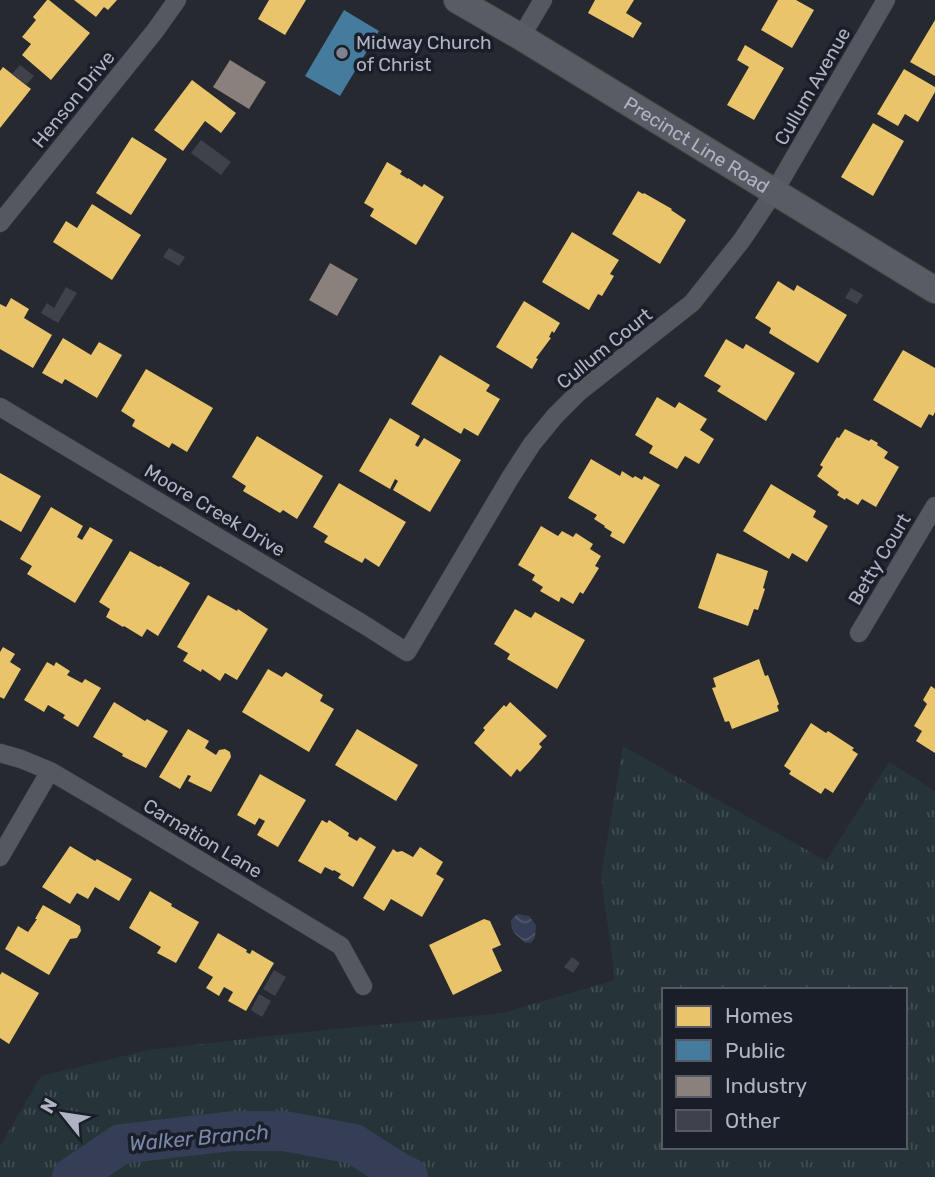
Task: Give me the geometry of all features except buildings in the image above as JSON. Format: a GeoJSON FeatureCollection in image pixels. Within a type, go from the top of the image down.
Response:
{"type":"FeatureCollection","features":[{"type":"Feature","properties":{"kind":"main road","name":"Precinct Line Road"},"geometry":{"type":"LineString","coordinates":[[457,0],[935,290]]}},
{"type":"Feature","properties":{"kind":"street","name":"Henson Drive"},"geometry":{"type":"LineString","coordinates":[[0,223],[177,0]]}},
{"type":"Feature","properties":{"kind":"street"},"geometry":{"type":"LineString","coordinates":[[522,37],[543,0]]}},
{"type":"Feature","properties":{"kind":"street","name":"Cullum Avenue"},"geometry":{"type":"LineString","coordinates":[[774,192],[886,0]]}},
{"type":"Feature","properties":{"kind":"street","name":"Cullum Court"},"geometry":{"type":"LineString","coordinates":[[407,652],[532,444],[579,392],[692,303],[743,240],[774,192]]}},
{"type":"Feature","properties":{"kind":"street","name":"Moore Creek Drive"},"geometry":{"type":"LineString","coordinates":[[0,407],[407,652]]}},
{"type":"Feature","properties":{"kind":"street","name":"Betty Court"},"geometry":{"type":"LineString","coordinates":[[859,633],[935,506]]}},
{"type":"Feature","properties":{"kind":"street","name":"Carnation Lane"},"geometry":{"type":"LineString","coordinates":[[0,753],[50,771],[341,946],[363,986]]}},
{"type":"Feature","properties":{"kind":"street"},"geometry":{"type":"LineString","coordinates":[[0,857],[50,771]]}},
{"type":"Feature","properties":{"kind":"green space"},"geometry":{"type":"Polygon","coordinates":[[[623,746],[826,861],[889,762],[935,791],[935,1177],[0,1177],[0,1146],[41,1076],[149,1050],[502,1013],[615,980],[601,876],[623,746]]]}},
{"type":"Feature","properties":{"kind":"water"},"geometry":{"type":"Polygon","coordinates":[[[517,914],[529,916],[536,925],[535,938],[531,943],[525,943],[513,932],[511,920],[517,914]]]}},
{"type":"Feature","properties":{"kind":"waterway","name":"Walker Branch"},"geometry":{"type":"LineString","coordinates":[[72,1177],[121,1144],[233,1131],[284,1131],[354,1144],[408,1177]]}},
{"type":"Feature","properties":{"kind":"place","name":"Midway Church of Christ"},"geometry":{"type":"Point","coordinates":[342,53]}}]}
